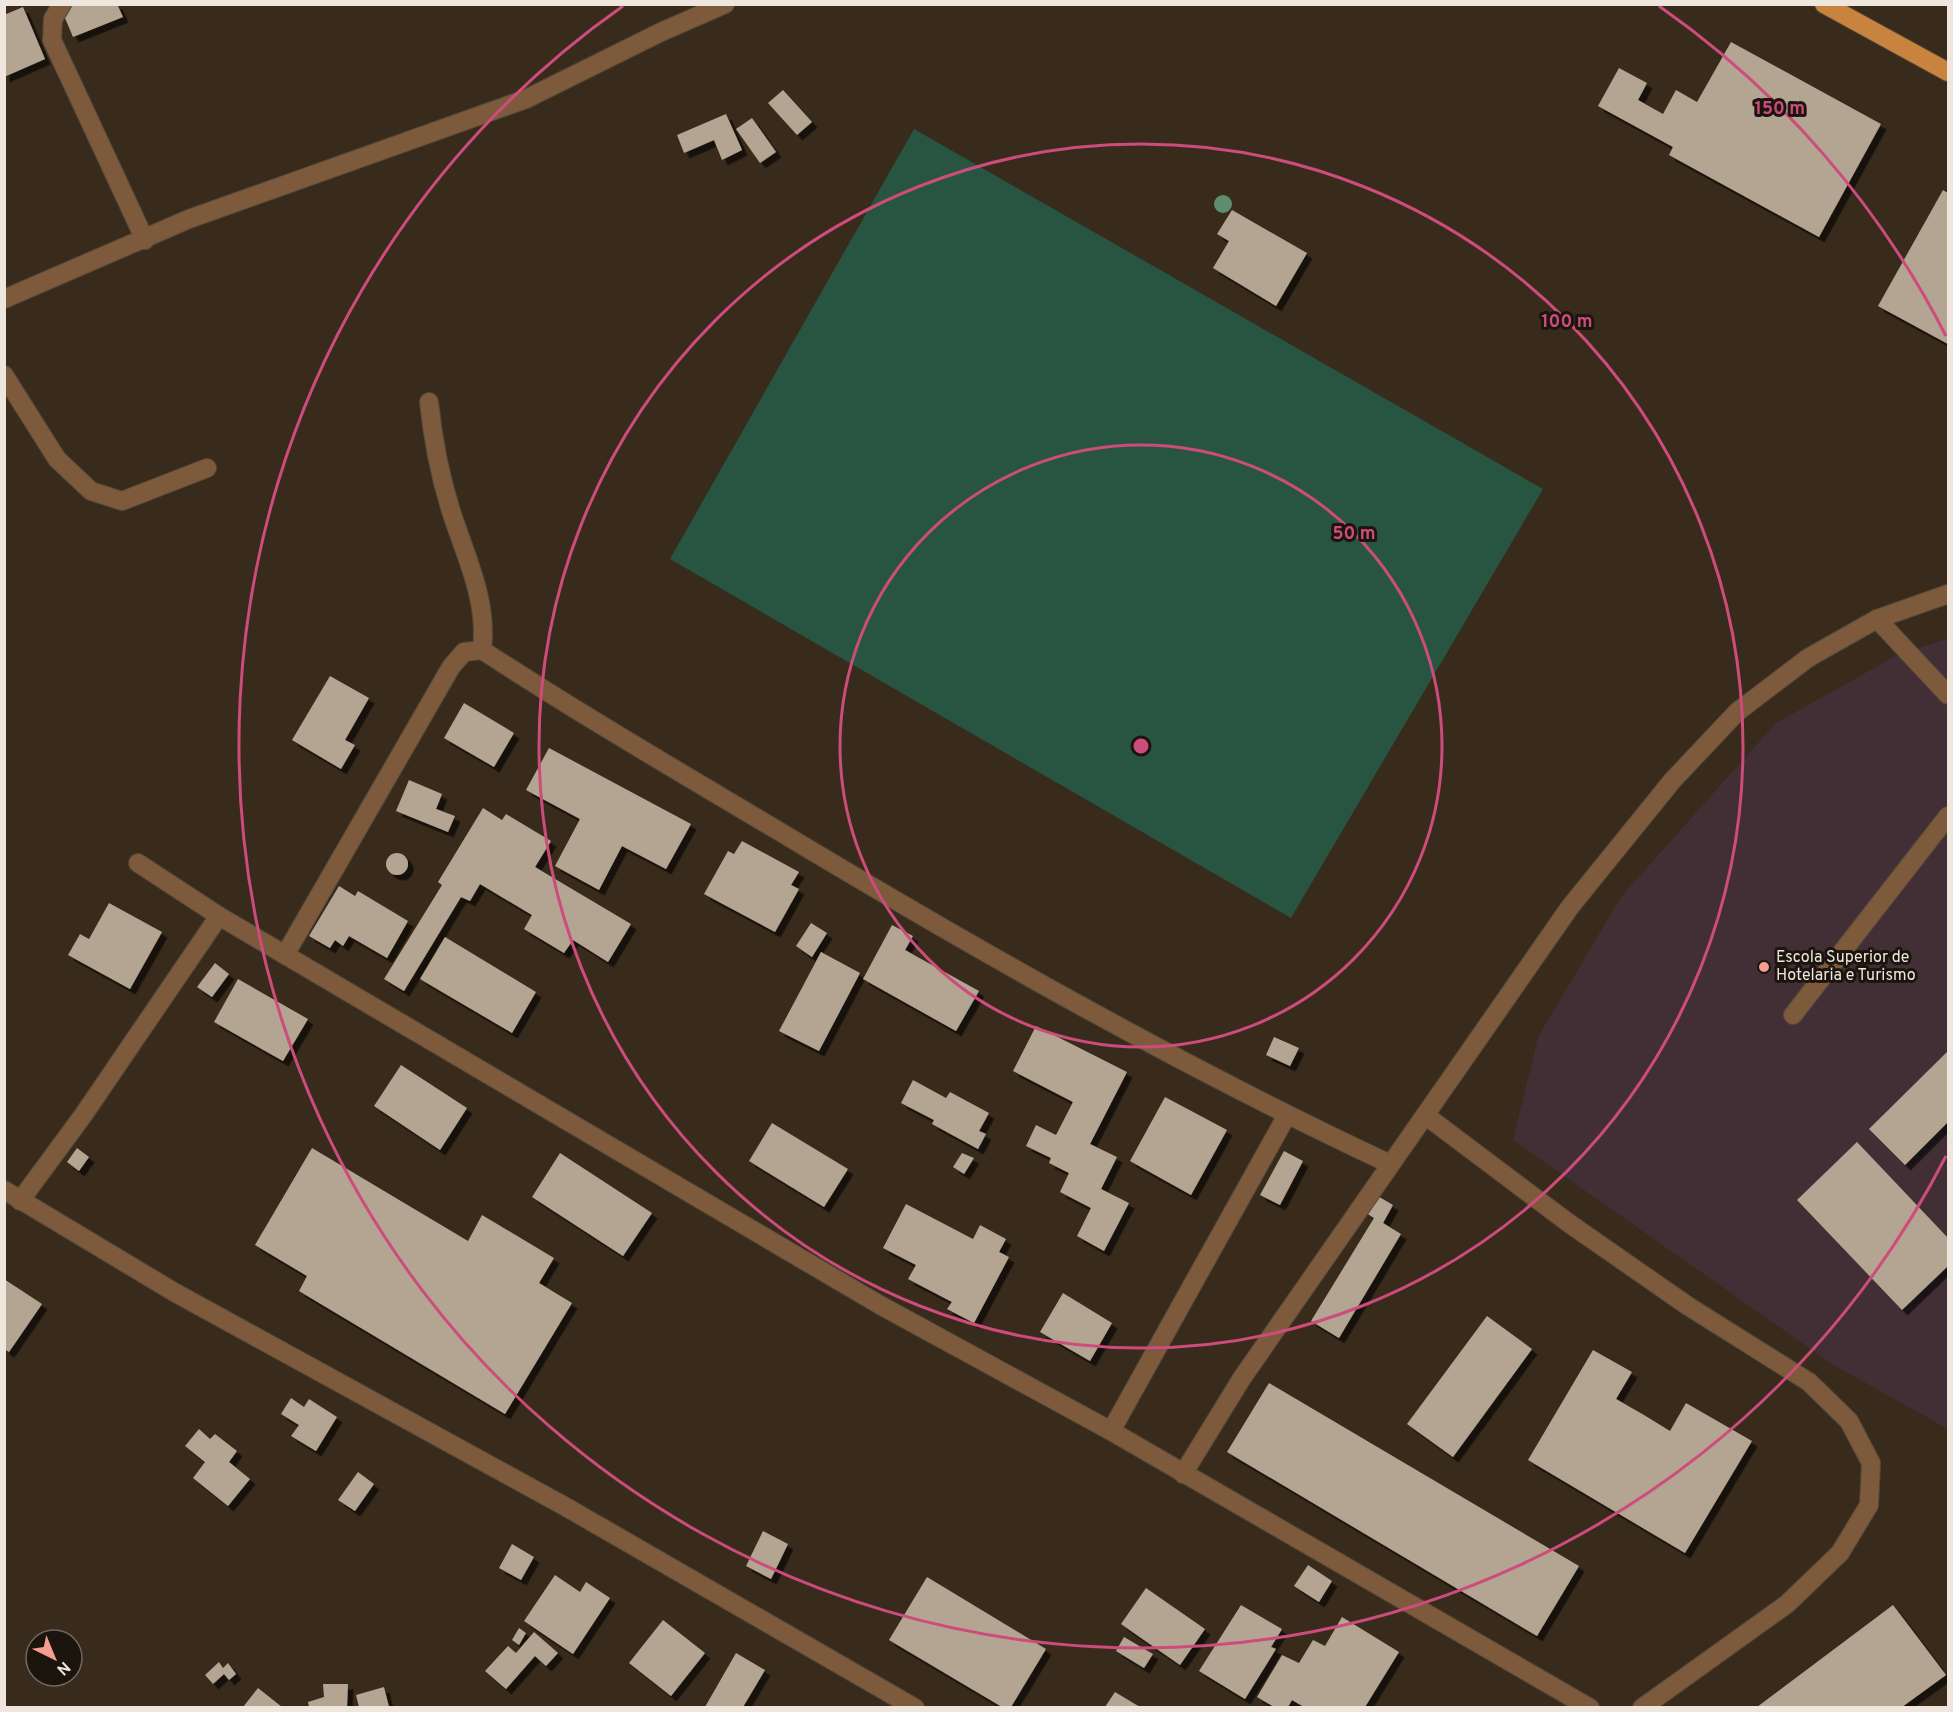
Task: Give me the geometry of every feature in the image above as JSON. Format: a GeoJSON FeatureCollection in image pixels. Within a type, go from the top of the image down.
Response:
{"type":"FeatureCollection","features":[{"type":"Feature","properties":{"kind":"main road"},"geometry":{"type":"LineString","coordinates":[[1824,4],[1948,72]]}},
{"type":"Feature","properties":{"kind":"street"},"geometry":{"type":"LineString","coordinates":[[62,4],[53,19],[51,40],[146,240]]}},
{"type":"Feature","properties":{"kind":"street"},"geometry":{"type":"LineString","coordinates":[[4,299],[146,240],[189,219],[526,99],[661,32],[725,4]]}},
{"type":"Feature","properties":{"kind":"street"},"geometry":{"type":"LineString","coordinates":[[4,375],[57,459],[91,491],[122,501],[207,468]]}},
{"type":"Feature","properties":{"kind":"street"},"geometry":{"type":"LineString","coordinates":[[429,402],[434,448],[451,512],[476,577],[484,628],[482,650]]}},
{"type":"Feature","properties":{"kind":"street"},"geometry":{"type":"LineString","coordinates":[[1183,1474],[1242,1378],[1570,907],[1672,781],[1737,712],[1808,658],[1877,619],[1948,594]]}},
{"type":"Feature","properties":{"kind":"street"},"geometry":{"type":"LineString","coordinates":[[1877,619],[1948,695]]}},
{"type":"Feature","properties":{"kind":"street"},"geometry":{"type":"LineString","coordinates":[[285,955],[451,667],[464,652],[482,650],[775,830],[1045,988],[1287,1115],[1390,1164]]}},
{"type":"Feature","properties":{"kind":"street"},"geometry":{"type":"LineString","coordinates":[[1793,1015],[1948,816]]}},
{"type":"Feature","properties":{"kind":"street"},"geometry":{"type":"LineString","coordinates":[[138,863],[219,916],[880,1305],[1111,1431],[1590,1707]]}},
{"type":"Feature","properties":{"kind":"street"},"geometry":{"type":"LineString","coordinates":[[219,916],[84,1113],[12,1196],[174,1292],[566,1507],[915,1707]]}},
{"type":"Feature","properties":{"kind":"street"},"geometry":{"type":"LineString","coordinates":[[1111,1431],[1287,1115]]}},
{"type":"Feature","properties":{"kind":"street"},"geometry":{"type":"LineString","coordinates":[[1425,1115],[1570,1224],[1688,1306],[1809,1382],[1850,1421],[1871,1463],[1869,1505],[1840,1553],[1787,1604],[1642,1707]]}},
{"type":"Feature","properties":{"kind":"shaded area","name":"Escola Superior de Hotelaria e Turismo"},"geometry":{"type":"Polygon","coordinates":[[[1948,639],[1948,1429],[1832,1364],[1513,1140],[1538,1037],[1621,897],[1776,723],[1901,653],[1948,639]]]}},
{"type":"Feature","properties":{"kind":"green space"},"geometry":{"type":"Polygon","coordinates":[[[914,129],[1543,489],[1291,918],[670,559],[914,129]]]}},
{"type":"Feature","properties":{"kind":"building"},"geometry":{"type":"Polygon","coordinates":[[[76,4],[117,4],[123,17],[73,37],[62,11],[76,4]]]}},
{"type":"Feature","properties":{"kind":"building"},"geometry":{"type":"Polygon","coordinates":[[[23,7],[45,59],[4,77],[4,15],[23,7]]]}},
{"type":"Feature","properties":{"kind":"building"},"geometry":{"type":"Polygon","coordinates":[[[1731,42],[1881,124],[1819,237],[1669,155],[1673,147],[1598,106],[1619,68],[1647,83],[1638,100],[1663,114],[1676,90],[1697,102],[1731,42]]]}},
{"type":"Feature","properties":{"kind":"building"},"geometry":{"type":"Polygon","coordinates":[[[783,90],[812,122],[797,135],[768,103],[783,90]]]}},
{"type":"Feature","properties":{"kind":"building"},"geometry":{"type":"Polygon","coordinates":[[[726,114],[742,150],[722,160],[714,140],[684,153],[677,135],[726,114]]]}},
{"type":"Feature","properties":{"kind":"building"},"geometry":{"type":"Polygon","coordinates":[[[752,118],[776,152],[760,163],[736,129],[752,118]]]}},
{"type":"Feature","properties":{"kind":"building"},"geometry":{"type":"Polygon","coordinates":[[[1943,190],[1948,193],[1948,344],[1878,306],[1943,190]]]}},
{"type":"Feature","properties":{"kind":"building"},"geometry":{"type":"Polygon","coordinates":[[[1232,210],[1307,253],[1276,306],[1213,268],[1229,241],[1217,234],[1232,210]]]}},
{"type":"Feature","properties":{"kind":"building"},"geometry":{"type":"Polygon","coordinates":[[[330,676],[369,698],[345,740],[355,745],[341,769],[292,740],[330,676]]]}},
{"type":"Feature","properties":{"kind":"building"},"geometry":{"type":"Polygon","coordinates":[[[464,703],[514,733],[494,767],[444,738],[464,703]]]}},
{"type":"Feature","properties":{"kind":"building"},"geometry":{"type":"Polygon","coordinates":[[[549,748],[691,824],[666,869],[622,846],[599,890],[555,866],[580,819],[526,790],[549,748]]]}},
{"type":"Feature","properties":{"kind":"building"},"geometry":{"type":"Polygon","coordinates":[[[409,780],[442,794],[436,809],[455,816],[448,832],[396,811],[409,780]]]}},
{"type":"Feature","properties":{"kind":"building"},"geometry":{"type":"Polygon","coordinates":[[[483,808],[502,820],[506,814],[551,841],[535,867],[631,924],[608,962],[573,940],[564,953],[524,929],[532,915],[480,884],[470,901],[461,897],[404,991],[384,979],[442,885],[438,882],[483,808]]]}},
{"type":"Feature","properties":{"kind":"building"},"geometry":{"type":"Polygon","coordinates":[[[742,841],[799,872],[791,885],[799,889],[775,932],[704,894],[728,851],[734,854],[742,841]]]}},
{"type":"Feature","properties":{"kind":"building"},"geometry":{"type":"Polygon","coordinates":[[[393,853],[401,853],[408,860],[408,868],[401,875],[393,875],[386,868],[386,860],[393,853]]]}},
{"type":"Feature","properties":{"kind":"building"},"geometry":{"type":"Polygon","coordinates":[[[339,886],[355,896],[358,891],[408,921],[387,958],[349,936],[343,946],[335,940],[330,948],[309,936],[339,886]]]}},
{"type":"Feature","properties":{"kind":"building"},"geometry":{"type":"Polygon","coordinates":[[[109,903],[162,932],[130,989],[68,955],[80,934],[89,939],[109,903]]]}},
{"type":"Feature","properties":{"kind":"building"},"geometry":{"type":"Polygon","coordinates":[[[811,923],[827,933],[812,957],[796,946],[811,923]]]}},
{"type":"Feature","properties":{"kind":"building"},"geometry":{"type":"Polygon","coordinates":[[[892,925],[913,936],[905,950],[979,991],[956,1031],[863,979],[892,925]]]}},
{"type":"Feature","properties":{"kind":"building"},"geometry":{"type":"Polygon","coordinates":[[[445,937],[536,992],[512,1033],[420,979],[445,937]]]}},
{"type":"Feature","properties":{"kind":"building"},"geometry":{"type":"Polygon","coordinates":[[[821,952],[860,973],[819,1051],[779,1031],[821,952]]]}},
{"type":"Feature","properties":{"kind":"building"},"geometry":{"type":"Polygon","coordinates":[[[215,963],[229,974],[212,997],[197,987],[215,963]]]}},
{"type":"Feature","properties":{"kind":"building"},"geometry":{"type":"Polygon","coordinates":[[[238,979],[308,1019],[283,1061],[214,1022],[238,979]]]}},
{"type":"Feature","properties":{"kind":"building"},"geometry":{"type":"Polygon","coordinates":[[[1036,1026],[1127,1072],[1090,1144],[1117,1157],[1101,1189],[1129,1203],[1104,1251],[1077,1236],[1091,1208],[1060,1192],[1069,1173],[1049,1163],[1051,1158],[1026,1146],[1036,1125],[1056,1135],[1073,1102],[1013,1071],[1036,1026]]]}},
{"type":"Feature","properties":{"kind":"building"},"geometry":{"type":"Polygon","coordinates":[[[1274,1037],[1299,1048],[1290,1066],[1266,1055],[1274,1037]]]}},
{"type":"Feature","properties":{"kind":"building"},"geometry":{"type":"Polygon","coordinates":[[[1948,1051],[1948,1122],[1905,1165],[1869,1129],[1948,1051]]]}},
{"type":"Feature","properties":{"kind":"building"},"geometry":{"type":"Polygon","coordinates":[[[401,1065],[467,1108],[440,1150],[374,1106],[401,1065]]]}},
{"type":"Feature","properties":{"kind":"building"},"geometry":{"type":"Polygon","coordinates":[[[913,1080],[946,1098],[950,1092],[989,1113],[979,1131],[986,1134],[978,1149],[932,1124],[934,1120],[901,1103],[913,1080]]]}},
{"type":"Feature","properties":{"kind":"building"},"geometry":{"type":"Polygon","coordinates":[[[1165,1097],[1227,1130],[1191,1195],[1130,1161],[1165,1097]]]}},
{"type":"Feature","properties":{"kind":"building"},"geometry":{"type":"Polygon","coordinates":[[[772,1123],[848,1169],[824,1207],[749,1161],[772,1123]]]}},
{"type":"Feature","properties":{"kind":"building"},"geometry":{"type":"Polygon","coordinates":[[[1857,1142],[1948,1238],[1948,1266],[1902,1310],[1797,1200],[1857,1142]]]}},
{"type":"Feature","properties":{"kind":"building"},"geometry":{"type":"Polygon","coordinates":[[[77,1148],[89,1157],[79,1171],[67,1162],[77,1148]]]}},
{"type":"Feature","properties":{"kind":"building"},"geometry":{"type":"Polygon","coordinates":[[[312,1148],[468,1241],[482,1215],[554,1258],[539,1283],[572,1303],[505,1414],[299,1291],[307,1276],[255,1245],[312,1148]]]}},
{"type":"Feature","properties":{"kind":"building"},"geometry":{"type":"Polygon","coordinates":[[[1284,1151],[1303,1161],[1280,1205],[1260,1195],[1284,1151]]]}},
{"type":"Feature","properties":{"kind":"building"},"geometry":{"type":"Polygon","coordinates":[[[560,1153],[652,1213],[623,1256],[532,1197],[560,1153]]]}},
{"type":"Feature","properties":{"kind":"building"},"geometry":{"type":"Polygon","coordinates":[[[962,1153],[974,1158],[964,1174],[953,1167],[962,1153]]]}},
{"type":"Feature","properties":{"kind":"building"},"geometry":{"type":"Polygon","coordinates":[[[1376,1195],[1393,1205],[1383,1223],[1401,1234],[1339,1338],[1311,1321],[1374,1218],[1366,1213],[1376,1195]]]}},
{"type":"Feature","properties":{"kind":"building"},"geometry":{"type":"Polygon","coordinates":[[[906,1204],[973,1239],[980,1225],[1006,1239],[999,1252],[1009,1257],[974,1323],[947,1309],[952,1302],[908,1279],[916,1265],[883,1248],[906,1204]]]}},
{"type":"Feature","properties":{"kind":"building"},"geometry":{"type":"Polygon","coordinates":[[[4,1279],[42,1304],[9,1352],[4,1349],[4,1279]]]}},
{"type":"Feature","properties":{"kind":"building"},"geometry":{"type":"Polygon","coordinates":[[[1063,1293],[1112,1323],[1090,1361],[1040,1332],[1063,1293]]]}},
{"type":"Feature","properties":{"kind":"building"},"geometry":{"type":"Polygon","coordinates":[[[1487,1316],[1532,1349],[1453,1457],[1407,1424],[1487,1316]]]}},
{"type":"Feature","properties":{"kind":"building"},"geometry":{"type":"Polygon","coordinates":[[[1593,1350],[1632,1372],[1616,1399],[1670,1431],[1686,1403],[1752,1441],[1685,1553],[1528,1460],[1593,1350]]]}},
{"type":"Feature","properties":{"kind":"building"},"geometry":{"type":"Polygon","coordinates":[[[1269,1383],[1579,1566],[1537,1636],[1227,1452],[1269,1383]]]}},
{"type":"Feature","properties":{"kind":"building"},"geometry":{"type":"Polygon","coordinates":[[[291,1398],[304,1407],[309,1399],[337,1417],[316,1451],[291,1436],[299,1425],[281,1414],[291,1398]]]}},
{"type":"Feature","properties":{"kind":"building"},"geometry":{"type":"Polygon","coordinates":[[[199,1429],[210,1439],[215,1434],[237,1451],[229,1462],[250,1479],[228,1506],[193,1478],[205,1462],[185,1446],[199,1429]]]}},
{"type":"Feature","properties":{"kind":"building"},"geometry":{"type":"Polygon","coordinates":[[[358,1472],[374,1484],[355,1511],[338,1500],[358,1472]]]}},
{"type":"Feature","properties":{"kind":"building"},"geometry":{"type":"Polygon","coordinates":[[[763,1531],[788,1544],[771,1579],[746,1566],[763,1531]]]}},
{"type":"Feature","properties":{"kind":"building"},"geometry":{"type":"Polygon","coordinates":[[[512,1544],[534,1557],[521,1580],[499,1568],[512,1544]]]}},
{"type":"Feature","properties":{"kind":"building"},"geometry":{"type":"Polygon","coordinates":[[[1308,1565],[1332,1581],[1319,1602],[1294,1586],[1308,1565]]]}},
{"type":"Feature","properties":{"kind":"building"},"geometry":{"type":"Polygon","coordinates":[[[555,1575],[580,1592],[586,1582],[610,1598],[573,1654],[524,1621],[555,1575]]]}},
{"type":"Feature","properties":{"kind":"building"},"geometry":{"type":"Polygon","coordinates":[[[927,1577],[1046,1649],[1011,1707],[1002,1707],[889,1640],[927,1577]]]}},
{"type":"Feature","properties":{"kind":"building"},"geometry":{"type":"Polygon","coordinates":[[[1146,1588],[1205,1629],[1180,1665],[1121,1624],[1146,1588]]]}},
{"type":"Feature","properties":{"kind":"building"},"geometry":{"type":"Polygon","coordinates":[[[1241,1605],[1282,1629],[1271,1647],[1276,1649],[1245,1699],[1199,1671],[1241,1605]]]}},
{"type":"Feature","properties":{"kind":"building"},"geometry":{"type":"Polygon","coordinates":[[[1893,1605],[1946,1675],[1902,1707],[1757,1707],[1893,1605]]]}},
{"type":"Feature","properties":{"kind":"building"},"geometry":{"type":"Polygon","coordinates":[[[1342,1617],[1399,1652],[1365,1707],[1304,1707],[1292,1700],[1288,1707],[1274,1707],[1257,1697],[1282,1655],[1299,1663],[1313,1640],[1325,1646],[1342,1617]]]}},
{"type":"Feature","properties":{"kind":"building"},"geometry":{"type":"Polygon","coordinates":[[[663,1620],[705,1653],[671,1696],[629,1663],[663,1620]]]}},
{"type":"Feature","properties":{"kind":"building"},"geometry":{"type":"Polygon","coordinates":[[[519,1628],[526,1633],[519,1645],[512,1640],[519,1628]]]}},
{"type":"Feature","properties":{"kind":"building"},"geometry":{"type":"Polygon","coordinates":[[[534,1632],[558,1653],[546,1666],[535,1656],[506,1689],[485,1671],[508,1646],[516,1653],[534,1632]]]}},
{"type":"Feature","properties":{"kind":"building"},"geometry":{"type":"Polygon","coordinates":[[[1124,1637],[1153,1654],[1144,1668],[1116,1651],[1124,1637]]]}},
{"type":"Feature","properties":{"kind":"building"},"geometry":{"type":"Polygon","coordinates":[[[736,1653],[765,1670],[743,1707],[705,1707],[736,1653]]]}},
{"type":"Feature","properties":{"kind":"building"},"geometry":{"type":"Polygon","coordinates":[[[219,1662],[223,1668],[228,1663],[236,1674],[229,1680],[224,1674],[213,1684],[205,1675],[219,1662]]]}},
{"type":"Feature","properties":{"kind":"building"},"geometry":{"type":"Polygon","coordinates":[[[323,1684],[348,1684],[347,1707],[309,1707],[308,1702],[324,1697],[323,1684]]]}},
{"type":"Feature","properties":{"kind":"building"},"geometry":{"type":"Polygon","coordinates":[[[384,1687],[389,1707],[359,1707],[356,1695],[384,1687]]]}},
{"type":"Feature","properties":{"kind":"building"},"geometry":{"type":"Polygon","coordinates":[[[258,1688],[282,1707],[243,1707],[258,1688]]]}},
{"type":"Feature","properties":{"kind":"building"},"geometry":{"type":"Polygon","coordinates":[[[1115,1692],[1140,1707],[1105,1707],[1115,1692]]]}},
{"type":"Feature","properties":{"kind":"place","name":"Escola Superior de Hotelaria e Turismo"},"geometry":{"type":"Point","coordinates":[1764,967]}}]}
